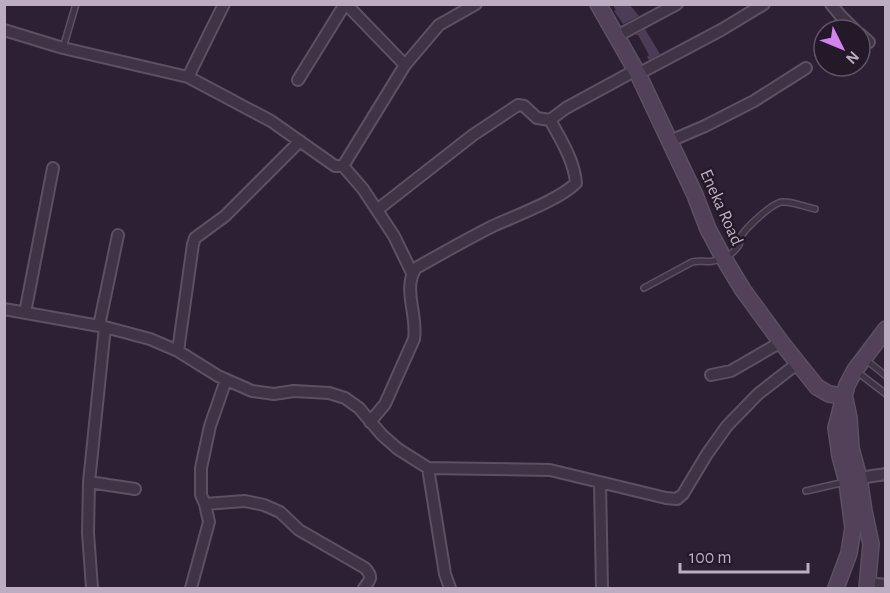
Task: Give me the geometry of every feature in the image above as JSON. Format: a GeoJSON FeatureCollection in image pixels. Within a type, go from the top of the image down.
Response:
{"type":"FeatureCollection","features":[{"type":"Feature","properties":{"kind":"main road","name":"Eneka Road"},"geometry":{"type":"LineString","coordinates":[[598,4],[637,72],[723,259],[781,342],[817,387],[829,394],[844,396]]}},
{"type":"Feature","properties":{"kind":"main road"},"geometry":{"type":"LineString","coordinates":[[836,588],[849,553],[853,528],[849,418],[844,396],[847,385],[859,364],[885,331]]}},
{"type":"Feature","properties":{"kind":"main road"},"geometry":{"type":"LineString","coordinates":[[853,480],[864,511],[871,544],[868,586]]}},
{"type":"Feature","properties":{"kind":"street"},"geometry":{"type":"LineString","coordinates":[[188,77],[224,4]]}},
{"type":"Feature","properties":{"kind":"street"},"geometry":{"type":"LineString","coordinates":[[298,80],[346,4],[405,65]]}},
{"type":"Feature","properties":{"kind":"street"},"geometry":{"type":"LineString","coordinates":[[344,166],[405,65],[439,25],[476,4]]}},
{"type":"Feature","properties":{"kind":"street"},"geometry":{"type":"LineString","coordinates":[[617,36],[677,4]]}},
{"type":"Feature","properties":{"kind":"street"},"geometry":{"type":"LineString","coordinates":[[377,210],[473,135],[518,105],[524,106],[537,118],[550,120],[566,108],[721,30],[764,4]]}},
{"type":"Feature","properties":{"kind":"street"},"geometry":{"type":"LineString","coordinates":[[831,4],[843,18]]}},
{"type":"Feature","properties":{"kind":"street"},"geometry":{"type":"LineString","coordinates":[[4,30],[63,48],[188,77],[271,121],[335,166],[344,166]]}},
{"type":"Feature","properties":{"kind":"street"},"geometry":{"type":"LineString","coordinates":[[670,141],[754,101],[806,68]]}},
{"type":"Feature","properties":{"kind":"street"},"geometry":{"type":"LineString","coordinates":[[370,422],[385,404],[414,339],[416,330],[410,279],[416,268],[491,227],[553,198],[576,183],[569,154],[550,120]]}},
{"type":"Feature","properties":{"kind":"street"},"geometry":{"type":"LineString","coordinates":[[178,351],[195,238],[225,216],[300,141]]}},
{"type":"Feature","properties":{"kind":"street"},"geometry":{"type":"LineString","coordinates":[[344,166],[363,189],[394,236],[412,273]]}},
{"type":"Feature","properties":{"kind":"street"},"geometry":{"type":"LineString","coordinates":[[25,313],[53,168]]}},
{"type":"Feature","properties":{"kind":"street"},"geometry":{"type":"LineString","coordinates":[[92,588],[88,533],[89,482],[102,326],[118,235]]}},
{"type":"Feature","properties":{"kind":"street"},"geometry":{"type":"LineString","coordinates":[[4,309],[102,326],[150,339],[178,351],[226,380],[252,391],[274,394],[294,391],[329,393],[345,398],[359,408],[382,435],[398,449],[428,468],[549,470],[677,500],[727,426],[758,394],[798,363]]}},
{"type":"Feature","properties":{"kind":"street"},"geometry":{"type":"LineString","coordinates":[[711,375],[731,371],[781,342]]}},
{"type":"Feature","properties":{"kind":"street"},"geometry":{"type":"LineString","coordinates":[[191,588],[209,522],[201,495],[201,468],[210,426],[226,380]]}},
{"type":"Feature","properties":{"kind":"street"},"geometry":{"type":"LineString","coordinates":[[428,468],[445,574],[450,588]]}},
{"type":"Feature","properties":{"kind":"street"},"geometry":{"type":"LineString","coordinates":[[853,480],[885,474]]}},
{"type":"Feature","properties":{"kind":"street"},"geometry":{"type":"LineString","coordinates":[[89,482],[135,489]]}},
{"type":"Feature","properties":{"kind":"street"},"geometry":{"type":"LineString","coordinates":[[600,483],[602,588]]}},
{"type":"Feature","properties":{"kind":"street"},"geometry":{"type":"LineString","coordinates":[[205,504],[245,501],[264,505],[280,512],[299,530],[365,568],[371,578],[364,588]]}},
{"type":"Feature","properties":{"kind":"street"},"geometry":{"type":"LineString","coordinates":[[868,586],[885,585]]}},
{"type":"Feature","properties":{"kind":"lane"},"geometry":{"type":"LineString","coordinates":[[63,48],[76,4]]}},
{"type":"Feature","properties":{"kind":"lane"},"geometry":{"type":"LineString","coordinates":[[644,288],[692,262],[711,262],[723,259],[734,251],[746,230],[779,202],[815,209]]}},
{"type":"Feature","properties":{"kind":"lane"},"geometry":{"type":"LineString","coordinates":[[859,364],[885,376]]}},
{"type":"Feature","properties":{"kind":"lane"},"geometry":{"type":"LineString","coordinates":[[859,364],[885,394]]}},
{"type":"Feature","properties":{"kind":"lane"},"geometry":{"type":"LineString","coordinates":[[806,490],[853,480]]}},
{"type":"Feature","properties":{"kind":"building"},"geometry":{"type":"Polygon","coordinates":[[[612,4],[629,4],[639,16],[623,24],[612,4]]]}},
{"type":"Feature","properties":{"kind":"building"},"geometry":{"type":"Polygon","coordinates":[[[645,29],[660,54],[649,60],[647,57],[649,55],[638,35],[635,35],[645,29]]]}}]}
